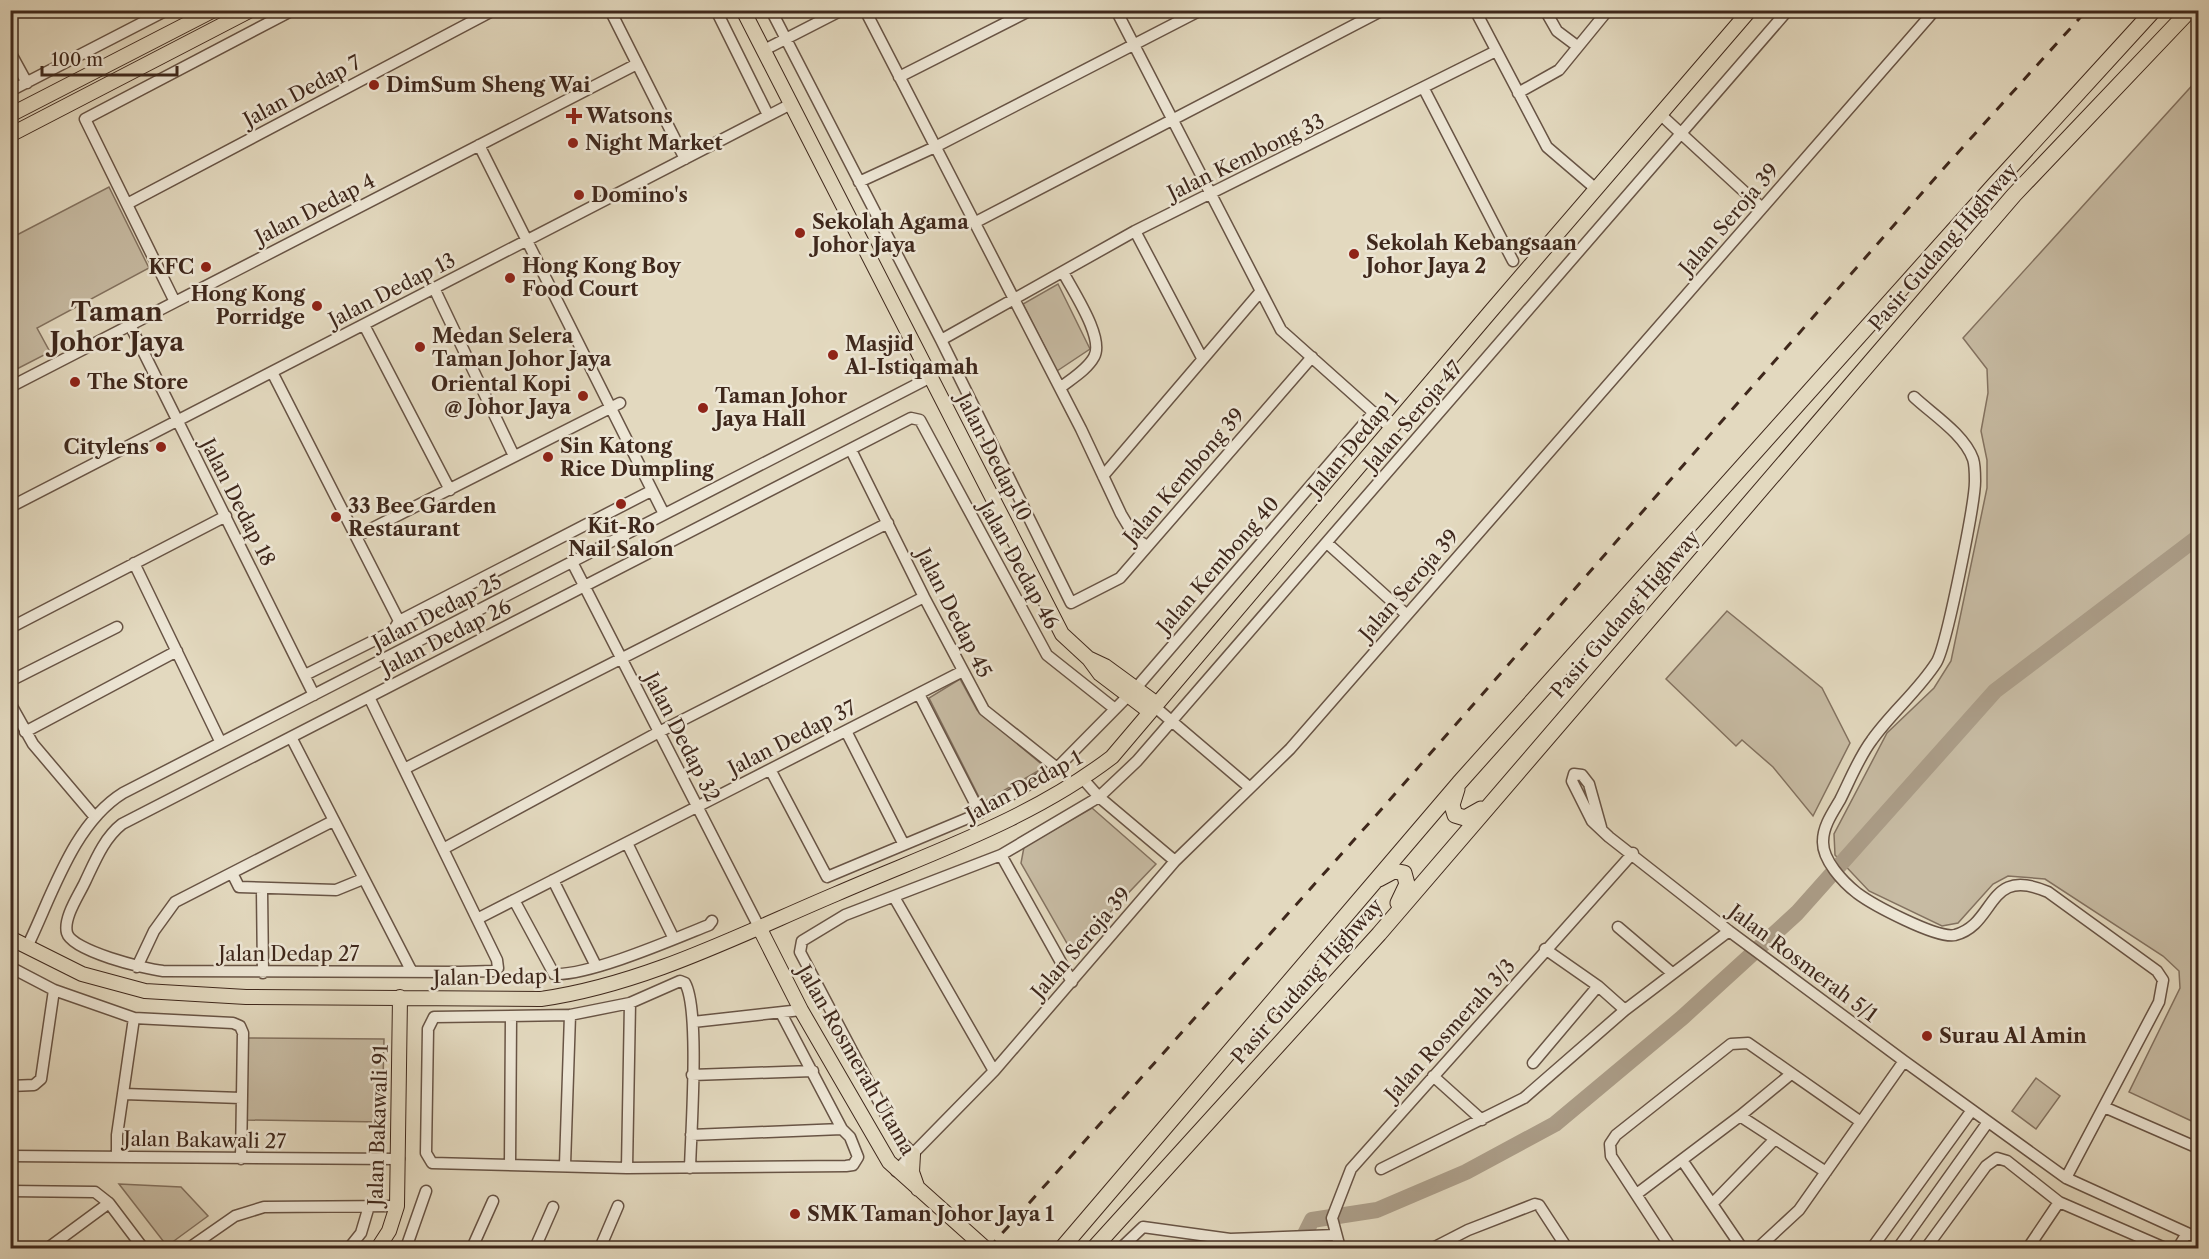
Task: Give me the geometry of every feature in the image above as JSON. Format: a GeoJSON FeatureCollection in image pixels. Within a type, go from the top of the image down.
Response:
{"type":"FeatureCollection","features":[{"type":"Feature","properties":{"kind":"highway","name":"Pasir Gudang Highway"},"geometry":{"type":"LineString","coordinates":[[1062,1248],[1459,783],[2003,175],[2154,10]]}},
{"type":"Feature","properties":{"kind":"highway","name":"Pasir Gudang Highway"},"geometry":{"type":"LineString","coordinates":[[1094,1248],[1379,934],[1494,801],[1554,727],[2014,195],[2190,10]]}},
{"type":"Feature","properties":{"kind":"highway"},"geometry":{"type":"LineString","coordinates":[[1459,783],[1452,805],[1455,815],[1460,818],[1466,818],[1494,801]]}},
{"type":"Feature","properties":{"kind":"highway"},"geometry":{"type":"LineString","coordinates":[[1369,886],[1394,871],[1404,873],[1407,878],[1405,892],[1379,934]]}},
{"type":"Feature","properties":{"kind":"main road"},"geometry":{"type":"LineString","coordinates":[[10,115],[214,10]]}},
{"type":"Feature","properties":{"kind":"main road"},"geometry":{"type":"LineString","coordinates":[[10,135],[251,10]]}},
{"type":"Feature","properties":{"kind":"main road","name":"Jalan Dedap 10"},"geometry":{"type":"LineString","coordinates":[[743,10],[1062,634],[1088,658],[1100,674],[1132,692],[1154,708]]}},
{"type":"Feature","properties":{"kind":"main road","name":"Jalan Dedap 1"},"geometry":{"type":"LineString","coordinates":[[10,938],[82,974],[145,992],[246,997],[541,999],[580,993],[627,981],[760,928],[1009,821],[1083,779],[1112,757],[1750,10]]}},
{"type":"Feature","properties":{"kind":"main road","name":"Jalan Rosmerah Utama"},"geometry":{"type":"LineString","coordinates":[[760,928],[801,1010],[879,1148],[896,1171],[985,1248]]}},
{"type":"Feature","properties":{"kind":"main road","name":"Jalan Bakawali 91"},"geometry":{"type":"LineString","coordinates":[[378,1248],[389,1231],[397,1206],[400,997]]}},
{"type":"Feature","properties":{"kind":"main road"},"geometry":{"type":"LineString","coordinates":[[913,1154],[912,1172],[919,1191]]}},
{"type":"Feature","properties":{"kind":"street"},"geometry":{"type":"LineString","coordinates":[[10,91],[167,10]]}},
{"type":"Feature","properties":{"kind":"street"},"geometry":{"type":"LineString","coordinates":[[175,302],[85,119],[293,10]]}},
{"type":"Feature","properties":{"kind":"street","name":"Jalan Dedap 7"},"geometry":{"type":"LineString","coordinates":[[127,204],[494,10]]}},
{"type":"Feature","properties":{"kind":"street"},"geometry":{"type":"LineString","coordinates":[[610,10],[685,159]]}},
{"type":"Feature","properties":{"kind":"street"},"geometry":{"type":"LineString","coordinates":[[716,10],[768,115]]}},
{"type":"Feature","properties":{"kind":"street"},"geometry":{"type":"LineString","coordinates":[[771,10],[941,340]]}},
{"type":"Feature","properties":{"kind":"street"},"geometry":{"type":"LineString","coordinates":[[764,50],[842,10]]}},
{"type":"Feature","properties":{"kind":"street"},"geometry":{"type":"LineString","coordinates":[[865,10],[1136,539],[1147,546]]}},
{"type":"Feature","properties":{"kind":"street"},"geometry":{"type":"LineString","coordinates":[[899,77],[1031,10]]}},
{"type":"Feature","properties":{"kind":"street"},"geometry":{"type":"LineString","coordinates":[[1116,10],[1281,330],[1392,429]]}},
{"type":"Feature","properties":{"kind":"street"},"geometry":{"type":"LineString","coordinates":[[859,182],[935,147],[1201,10]]}},
{"type":"Feature","properties":{"kind":"street"},"geometry":{"type":"LineString","coordinates":[[974,223],[1171,118],[1313,48],[1383,10]]}},
{"type":"Feature","properties":{"kind":"street"},"geometry":{"type":"LineString","coordinates":[[1475,10],[1547,147],[1596,189]]}},
{"type":"Feature","properties":{"kind":"street"},"geometry":{"type":"LineString","coordinates":[[1545,10],[1557,31],[1577,46]]}},
{"type":"Feature","properties":{"kind":"street"},"geometry":{"type":"LineString","coordinates":[[1518,93],[1558,70],[1608,10]]}},
{"type":"Feature","properties":{"kind":"street","name":"Jalan Seroja 47"},"geometry":{"type":"LineString","coordinates":[[913,1154],[898,1138],[800,952],[802,941],[844,915],[1001,855],[1099,796],[1137,761],[1788,10]]}},
{"type":"Feature","properties":{"kind":"street","name":"Jalan Seroja 39"},"geometry":{"type":"LineString","coordinates":[[896,1171],[994,1071],[1174,861],[1290,748],[1935,10]]}},
{"type":"Feature","properties":{"kind":"street","name":"Jalan Kembong 33"},"geometry":{"type":"LineString","coordinates":[[941,340],[1136,231],[1496,51]]}},
{"type":"Feature","properties":{"kind":"street"},"geometry":{"type":"LineString","coordinates":[[10,52],[27,83]]}},
{"type":"Feature","properties":{"kind":"street","name":"Jalan Dedap 4"},"geometry":{"type":"LineString","coordinates":[[10,387],[637,64]]}},
{"type":"Feature","properties":{"kind":"street"},"geometry":{"type":"LineString","coordinates":[[1424,88],[1513,261]]}},
{"type":"Feature","properties":{"kind":"street","name":"Jalan Dedap 13"},"geometry":{"type":"LineString","coordinates":[[10,507],[791,104]]}},
{"type":"Feature","properties":{"kind":"street"},"geometry":{"type":"LineString","coordinates":[[1661,115],[1762,208]]}},
{"type":"Feature","properties":{"kind":"street"},"geometry":{"type":"LineString","coordinates":[[478,146],[525,242],[615,406],[651,491],[664,514]]}},
{"type":"Feature","properties":{"kind":"street"},"geometry":{"type":"LineString","coordinates":[[1136,231],[1202,358]]}},
{"type":"Feature","properties":{"kind":"street"},"geometry":{"type":"LineString","coordinates":[[1060,388],[1090,364],[1098,347],[1094,333],[1063,272]]}},
{"type":"Feature","properties":{"kind":"street"},"geometry":{"type":"LineString","coordinates":[[434,288],[514,456]]}},
{"type":"Feature","properties":{"kind":"street"},"geometry":{"type":"LineString","coordinates":[[1103,476],[1261,291]]}},
{"type":"Feature","properties":{"kind":"street","name":"Jalan Dedap 18"},"geometry":{"type":"LineString","coordinates":[[130,325],[314,695]]}},
{"type":"Feature","properties":{"kind":"street"},"geometry":{"type":"LineString","coordinates":[[364,325],[450,490]]}},
{"type":"Feature","properties":{"kind":"street","name":"Jalan Kembong 39"},"geometry":{"type":"LineString","coordinates":[[941,340],[1071,603],[1120,578],[1312,357]]}},
{"type":"Feature","properties":{"kind":"street"},"geometry":{"type":"LineString","coordinates":[[272,372],[399,621]]}},
{"type":"Feature","properties":{"kind":"street","name":"Jalan Dedap 25"},"geometry":{"type":"LineString","coordinates":[[27,947],[81,835],[94,816],[123,793],[220,741],[314,695],[931,377]]}},
{"type":"Feature","properties":{"kind":"street"},"geometry":{"type":"LineString","coordinates":[[1914,397],[1964,443],[1973,459],[1976,482],[1969,521],[1938,662],[1871,741],[1827,823],[1822,842],[1827,860],[1857,893],[1931,932],[1942,935],[1965,931],[2005,888],[2018,883],[2033,885],[2048,892],[2150,964],[2163,980],[2159,1002],[2066,1178]]}},
{"type":"Feature","properties":{"kind":"street"},"geometry":{"type":"LineString","coordinates":[[357,536],[615,406]]}},
{"type":"Feature","properties":{"kind":"street","name":"Jalan Kembong 40"},"geometry":{"type":"LineString","coordinates":[[771,771],[827,877],[903,843],[980,813],[1057,768],[1132,692],[1374,412]]}},
{"type":"Feature","properties":{"kind":"street","name":"Jalan Dedap 26"},"geometry":{"type":"LineString","coordinates":[[82,947],[69,938],[68,920],[103,846],[118,827],[916,417]]}},
{"type":"Feature","properties":{"kind":"street","name":"Jalan Dedap 46"},"geometry":{"type":"LineString","coordinates":[[916,417],[920,420],[1047,654],[1114,709]]}},
{"type":"Feature","properties":{"kind":"street","name":"Jalan Dedap 45"},"geometry":{"type":"LineString","coordinates":[[851,450],[924,597],[984,710],[1057,768]]}},
{"type":"Feature","properties":{"kind":"street"},"geometry":{"type":"LineString","coordinates":[[305,675],[393,631],[399,621],[651,491]]}},
{"type":"Feature","properties":{"kind":"street"},"geometry":{"type":"LineString","coordinates":[[10,628],[226,516]]}},
{"type":"Feature","properties":{"kind":"street"},"geometry":{"type":"LineString","coordinates":[[404,769],[888,523]]}},
{"type":"Feature","properties":{"kind":"street"},"geometry":{"type":"LineString","coordinates":[[1327,543],[1407,615]]}},
{"type":"Feature","properties":{"kind":"street","name":"Jalan Dedap 32"},"geometry":{"type":"LineString","coordinates":[[572,562],[760,928]]}},
{"type":"Feature","properties":{"kind":"street"},"geometry":{"type":"LineString","coordinates":[[134,564],[220,741]]}},
{"type":"Feature","properties":{"kind":"street"},"geometry":{"type":"LineString","coordinates":[[443,849],[659,732],[924,597]]}},
{"type":"Feature","properties":{"kind":"street"},"geometry":{"type":"LineString","coordinates":[[10,681],[117,627]]}},
{"type":"Feature","properties":{"kind":"street"},"geometry":{"type":"LineString","coordinates":[[25,732],[177,651]]}},
{"type":"Feature","properties":{"kind":"street","name":"Jalan Dedap 37"},"geometry":{"type":"LineString","coordinates":[[477,919],[697,806],[771,771],[963,671]]}},
{"type":"Feature","properties":{"kind":"street"},"geometry":{"type":"LineString","coordinates":[[919,694],[980,813]]}},
{"type":"Feature","properties":{"kind":"street"},"geometry":{"type":"LineString","coordinates":[[369,697],[477,919]]}},
{"type":"Feature","properties":{"kind":"street"},"geometry":{"type":"LineString","coordinates":[[10,703],[25,732],[94,816]]}},
{"type":"Feature","properties":{"kind":"street"},"geometry":{"type":"LineString","coordinates":[[1154,708],[1249,787]]}},
{"type":"Feature","properties":{"kind":"street"},"geometry":{"type":"LineString","coordinates":[[846,731],[903,843]]}},
{"type":"Feature","properties":{"kind":"street"},"geometry":{"type":"LineString","coordinates":[[291,737],[412,972]]}},
{"type":"Feature","properties":{"kind":"street"},"geometry":{"type":"LineString","coordinates":[[1083,779],[1099,796],[1174,861]]}},
{"type":"Feature","properties":{"kind":"street"},"geometry":{"type":"LineString","coordinates":[[137,967],[170,906],[333,821]]}},
{"type":"Feature","properties":{"kind":"street","name":"Jalan Rosmerah 5/1"},"geometry":{"type":"LineString","coordinates":[[1600,827],[1754,950],[2066,1178],[2199,1238]]}},
{"type":"Feature","properties":{"kind":"street"},"geometry":{"type":"LineString","coordinates":[[627,843],[674,939]]}},
{"type":"Feature","properties":{"kind":"street","name":"Jalan Rosmerah 3/3"},"geometry":{"type":"LineString","coordinates":[[1340,1248],[1332,1218],[1351,1169],[1632,853]]}},
{"type":"Feature","properties":{"kind":"street"},"geometry":{"type":"LineString","coordinates":[[1001,855],[1072,982]]}},
{"type":"Feature","properties":{"kind":"street"},"geometry":{"type":"LineString","coordinates":[[232,873],[239,887],[262,890],[336,890],[363,879]]}},
{"type":"Feature","properties":{"kind":"street"},"geometry":{"type":"LineString","coordinates":[[554,880],[596,966]]}},
{"type":"Feature","properties":{"kind":"street"},"geometry":{"type":"LineString","coordinates":[[262,890],[263,973]]}},
{"type":"Feature","properties":{"kind":"street"},"geometry":{"type":"LineString","coordinates":[[894,897],[994,1071]]}},
{"type":"Feature","properties":{"kind":"street"},"geometry":{"type":"LineString","coordinates":[[514,900],[554,974],[596,966],[674,939],[709,925],[712,921]]}},
{"type":"Feature","properties":{"kind":"street","name":"Jalan Dedap 27"},"geometry":{"type":"LineString","coordinates":[[82,947],[137,967],[170,972],[493,971],[498,968],[497,960],[477,919]]}},
{"type":"Feature","properties":{"kind":"street"},"geometry":{"type":"LineString","coordinates":[[1618,927],[1672,973]]}},
{"type":"Feature","properties":{"kind":"street"},"geometry":{"type":"LineString","coordinates":[[1381,1169],[1524,1098],[1625,1010],[1729,931]]}},
{"type":"Feature","properties":{"kind":"street"},"geometry":{"type":"LineString","coordinates":[[1545,949],[1598,986],[1625,1010]]}},
{"type":"Feature","properties":{"kind":"street"},"geometry":{"type":"LineString","coordinates":[[10,967],[54,990],[134,1018],[229,1022],[240,1026],[243,1033],[241,1159]]}},
{"type":"Feature","properties":{"kind":"street"},"geometry":{"type":"LineString","coordinates":[[690,1168],[693,1022],[691,994],[685,983],[680,981],[630,1002],[570,1015],[434,1017],[428,1029],[428,1159],[432,1163],[510,1163],[627,1168],[690,1168],[853,1165],[858,1158],[850,1137],[842,1129],[782,1013]]}},
{"type":"Feature","properties":{"kind":"street"},"geometry":{"type":"LineString","coordinates":[[1533,1063],[1598,986]]}},
{"type":"Feature","properties":{"kind":"street"},"geometry":{"type":"LineString","coordinates":[[10,1086],[33,1085],[41,1079],[54,990]]}},
{"type":"Feature","properties":{"kind":"street"},"geometry":{"type":"LineString","coordinates":[[627,1168],[630,1002]]}},
{"type":"Feature","properties":{"kind":"street"},"geometry":{"type":"LineString","coordinates":[[693,1022],[801,1010]]}},
{"type":"Feature","properties":{"kind":"street"},"geometry":{"type":"LineString","coordinates":[[565,1165],[570,1015]]}},
{"type":"Feature","properties":{"kind":"street"},"geometry":{"type":"LineString","coordinates":[[510,1163],[511,1017]]}},
{"type":"Feature","properties":{"kind":"street"},"geometry":{"type":"LineString","coordinates":[[117,1157],[117,1135],[134,1018]]}},
{"type":"Feature","properties":{"kind":"street"},"geometry":{"type":"LineString","coordinates":[[1671,1248],[1638,1193],[1611,1156],[1612,1139],[1727,1047],[1742,1041],[1861,1122]]}},
{"type":"Feature","properties":{"kind":"street"},"geometry":{"type":"LineString","coordinates":[[1758,1248],[1799,1210],[1904,1061]]}},
{"type":"Feature","properties":{"kind":"street"},"geometry":{"type":"LineString","coordinates":[[692,1075],[813,1071]]}},
{"type":"Feature","properties":{"kind":"street"},"geometry":{"type":"LineString","coordinates":[[1638,1193],[1740,1116],[1791,1074]]}},
{"type":"Feature","properties":{"kind":"street"},"geometry":{"type":"LineString","coordinates":[[1433,1076],[1482,1120]]}},
{"type":"Feature","properties":{"kind":"street"},"geometry":{"type":"LineString","coordinates":[[124,1094],[242,1098]]}},
{"type":"Feature","properties":{"kind":"street"},"geometry":{"type":"LineString","coordinates":[[2104,1107],[2199,1148]]}},
{"type":"Feature","properties":{"kind":"street"},"geometry":{"type":"LineString","coordinates":[[1872,1248],[1972,1110]]}},
{"type":"Feature","properties":{"kind":"street"},"geometry":{"type":"LineString","coordinates":[[1740,1116],[1826,1172]]}},
{"type":"Feature","properties":{"kind":"street"},"geometry":{"type":"LineString","coordinates":[[1898,1248],[1988,1122]]}},
{"type":"Feature","properties":{"kind":"street"},"geometry":{"type":"LineString","coordinates":[[691,1135],[842,1129]]}},
{"type":"Feature","properties":{"kind":"street"},"geometry":{"type":"LineString","coordinates":[[1712,1204],[1775,1139]]}},
{"type":"Feature","properties":{"kind":"street","name":"Jalan Bakawali 27"},"geometry":{"type":"LineString","coordinates":[[10,1156],[399,1159]]}},
{"type":"Feature","properties":{"kind":"street"},"geometry":{"type":"LineString","coordinates":[[1926,1248],[1991,1160],[2002,1158],[2060,1202],[2165,1248]]}},
{"type":"Feature","properties":{"kind":"street"},"geometry":{"type":"LineString","coordinates":[[1682,1160],[1743,1248]]}},
{"type":"Feature","properties":{"kind":"street"},"geometry":{"type":"LineString","coordinates":[[10,1191],[92,1191],[109,1203],[143,1248]]}},
{"type":"Feature","properties":{"kind":"street"},"geometry":{"type":"LineString","coordinates":[[405,1248],[426,1191]]}},
{"type":"Feature","properties":{"kind":"street"},"geometry":{"type":"LineString","coordinates":[[472,1248],[493,1201]]}},
{"type":"Feature","properties":{"kind":"street"},"geometry":{"type":"LineString","coordinates":[[2028,1248],[2060,1202]]}},
{"type":"Feature","properties":{"kind":"street"},"geometry":{"type":"LineString","coordinates":[[48,1248],[109,1203]]}},
{"type":"Feature","properties":{"kind":"street"},"geometry":{"type":"LineString","coordinates":[[1433,1248],[1468,1230],[1535,1204],[1539,1205],[1567,1248]]}},
{"type":"Feature","properties":{"kind":"street"},"geometry":{"type":"LineString","coordinates":[[349,1248],[361,1233],[369,1206]]}},
{"type":"Feature","properties":{"kind":"street"},"geometry":{"type":"LineString","coordinates":[[189,1248],[235,1216],[264,1207],[397,1206]]}},
{"type":"Feature","properties":{"kind":"street"},"geometry":{"type":"LineString","coordinates":[[600,1248],[618,1206]]}},
{"type":"Feature","properties":{"kind":"street"},"geometry":{"type":"LineString","coordinates":[[535,1248],[553,1207]]}},
{"type":"Feature","properties":{"kind":"street"},"geometry":{"type":"LineString","coordinates":[[1121,1248],[1143,1227],[1230,1239],[1336,1235]]}},
{"type":"Feature","properties":{"kind":"street"},"geometry":{"type":"LineString","coordinates":[[2178,1248],[2187,1233]]}},
{"type":"Feature","properties":{"kind":"shaded area"},"geometry":{"type":"Polygon","coordinates":[[[2198,79],[2198,1124],[2129,1092],[2180,988],[2179,971],[2163,956],[2045,879],[2008,876],[1993,884],[1958,923],[1942,926],[1869,891],[1835,855],[1834,834],[1887,733],[1934,688],[1951,661],[1987,488],[1987,460],[1981,431],[1988,393],[1987,369],[1963,338],[2198,79]]]}},
{"type":"Feature","properties":{"kind":"shaded area"},"geometry":{"type":"Polygon","coordinates":[[[109,187],[149,268],[37,328],[50,352],[11,372],[11,238],[109,187]]]}},
{"type":"Feature","properties":{"kind":"shaded area"},"geometry":{"type":"Polygon","coordinates":[[[1058,284],[1090,349],[1057,371],[1023,304],[1058,284]]]}},
{"type":"Feature","properties":{"kind":"shaded area"},"geometry":{"type":"Polygon","coordinates":[[[1727,611],[1822,688],[1850,743],[1813,816],[1773,767],[1742,740],[1736,746],[1666,679],[1727,611]]]}},
{"type":"Feature","properties":{"kind":"shaded area"},"geometry":{"type":"Polygon","coordinates":[[[960,679],[977,710],[1045,767],[982,803],[929,698],[960,679]]]}},
{"type":"Feature","properties":{"kind":"shaded area"},"geometry":{"type":"Polygon","coordinates":[[[1092,808],[1156,864],[1072,952],[1021,863],[1024,847],[1092,808]]]}},
{"type":"Feature","properties":{"kind":"shaded area"},"geometry":{"type":"Polygon","coordinates":[[[247,1038],[384,1039],[382,1122],[246,1120],[247,1038]]]}},
{"type":"Feature","properties":{"kind":"shaded area"},"geometry":{"type":"Polygon","coordinates":[[[2036,1078],[2060,1096],[2036,1129],[2012,1111],[2036,1078]]]}},
{"type":"Feature","properties":{"kind":"shaded area"},"geometry":{"type":"Polygon","coordinates":[[[119,1184],[181,1187],[208,1216],[167,1246],[119,1184]]]}},
{"type":"Feature","properties":{"kind":"waterway"},"geometry":{"type":"LineString","coordinates":[[1298,1248],[1312,1220],[1377,1210],[1466,1172],[1555,1124],[1683,1017],[1797,913],[1995,691],[2198,537]]}},
{"type":"Feature","properties":{"kind":"railway"},"geometry":{"type":"LineString","coordinates":[[989,1248],[1379,812],[1944,168],[2087,10]]}},
{"type":"Feature","properties":{"kind":"place","name":"DimSum Sheng Wai"},"geometry":{"type":"Point","coordinates":[374,85]}},
{"type":"Feature","properties":{"kind":"place","name":"Watsons"},"geometry":{"type":"Point","coordinates":[574,116]}},
{"type":"Feature","properties":{"kind":"place","name":"Night Market"},"geometry":{"type":"Point","coordinates":[573,143]}},
{"type":"Feature","properties":{"kind":"place","name":"Domino's"},"geometry":{"type":"Point","coordinates":[579,195]}},
{"type":"Feature","properties":{"kind":"place","name":"Sekolah Agama Johor Jaya"},"geometry":{"type":"Point","coordinates":[800,233]}},
{"type":"Feature","properties":{"kind":"place","name":"Sekolah Kebangsaan Johor Jaya 2"},"geometry":{"type":"Point","coordinates":[1354,254]}},
{"type":"Feature","properties":{"kind":"place","name":"KFC"},"geometry":{"type":"Point","coordinates":[206,267]}},
{"type":"Feature","properties":{"kind":"place","name":"Hong Kong Boy Food Court"},"geometry":{"type":"Point","coordinates":[510,278]}},
{"type":"Feature","properties":{"kind":"place","name":"Hong Kong Porridge"},"geometry":{"type":"Point","coordinates":[317,306]}},
{"type":"Feature","properties":{"kind":"place","name":"Medan Selera Taman Johor Jaya"},"geometry":{"type":"Point","coordinates":[420,347]}},
{"type":"Feature","properties":{"kind":"place","name":"Masjid Al-Istiqamah"},"geometry":{"type":"Point","coordinates":[833,355]}},
{"type":"Feature","properties":{"kind":"place","name":"The Store"},"geometry":{"type":"Point","coordinates":[75,382]}},
{"type":"Feature","properties":{"kind":"place","name":"Oriental Kopi @ Johor Jaya"},"geometry":{"type":"Point","coordinates":[583,396]}},
{"type":"Feature","properties":{"kind":"place","name":"Taman Johor Jaya Hall"},"geometry":{"type":"Point","coordinates":[703,408]}},
{"type":"Feature","properties":{"kind":"place","name":"Citylens"},"geometry":{"type":"Point","coordinates":[161,447]}},
{"type":"Feature","properties":{"kind":"place","name":"Sin Katong Rice Dumpling"},"geometry":{"type":"Point","coordinates":[548,457]}},
{"type":"Feature","properties":{"kind":"place","name":"Kit-Ro Nail Salon"},"geometry":{"type":"Point","coordinates":[621,504]}},
{"type":"Feature","properties":{"kind":"place","name":"33 Bee Garden Restaurant"},"geometry":{"type":"Point","coordinates":[336,517]}},
{"type":"Feature","properties":{"kind":"place","name":"Surau Al Amin"},"geometry":{"type":"Point","coordinates":[1927,1036]}},
{"type":"Feature","properties":{"kind":"place","name":"SMK Taman Johor Jaya 1"},"geometry":{"type":"Point","coordinates":[795,1214]}},
{"type":"Feature","properties":{"kind":"district","name":"Taman Johor Jaya"},"geometry":{"type":"Point","coordinates":[117,327]}}]}
